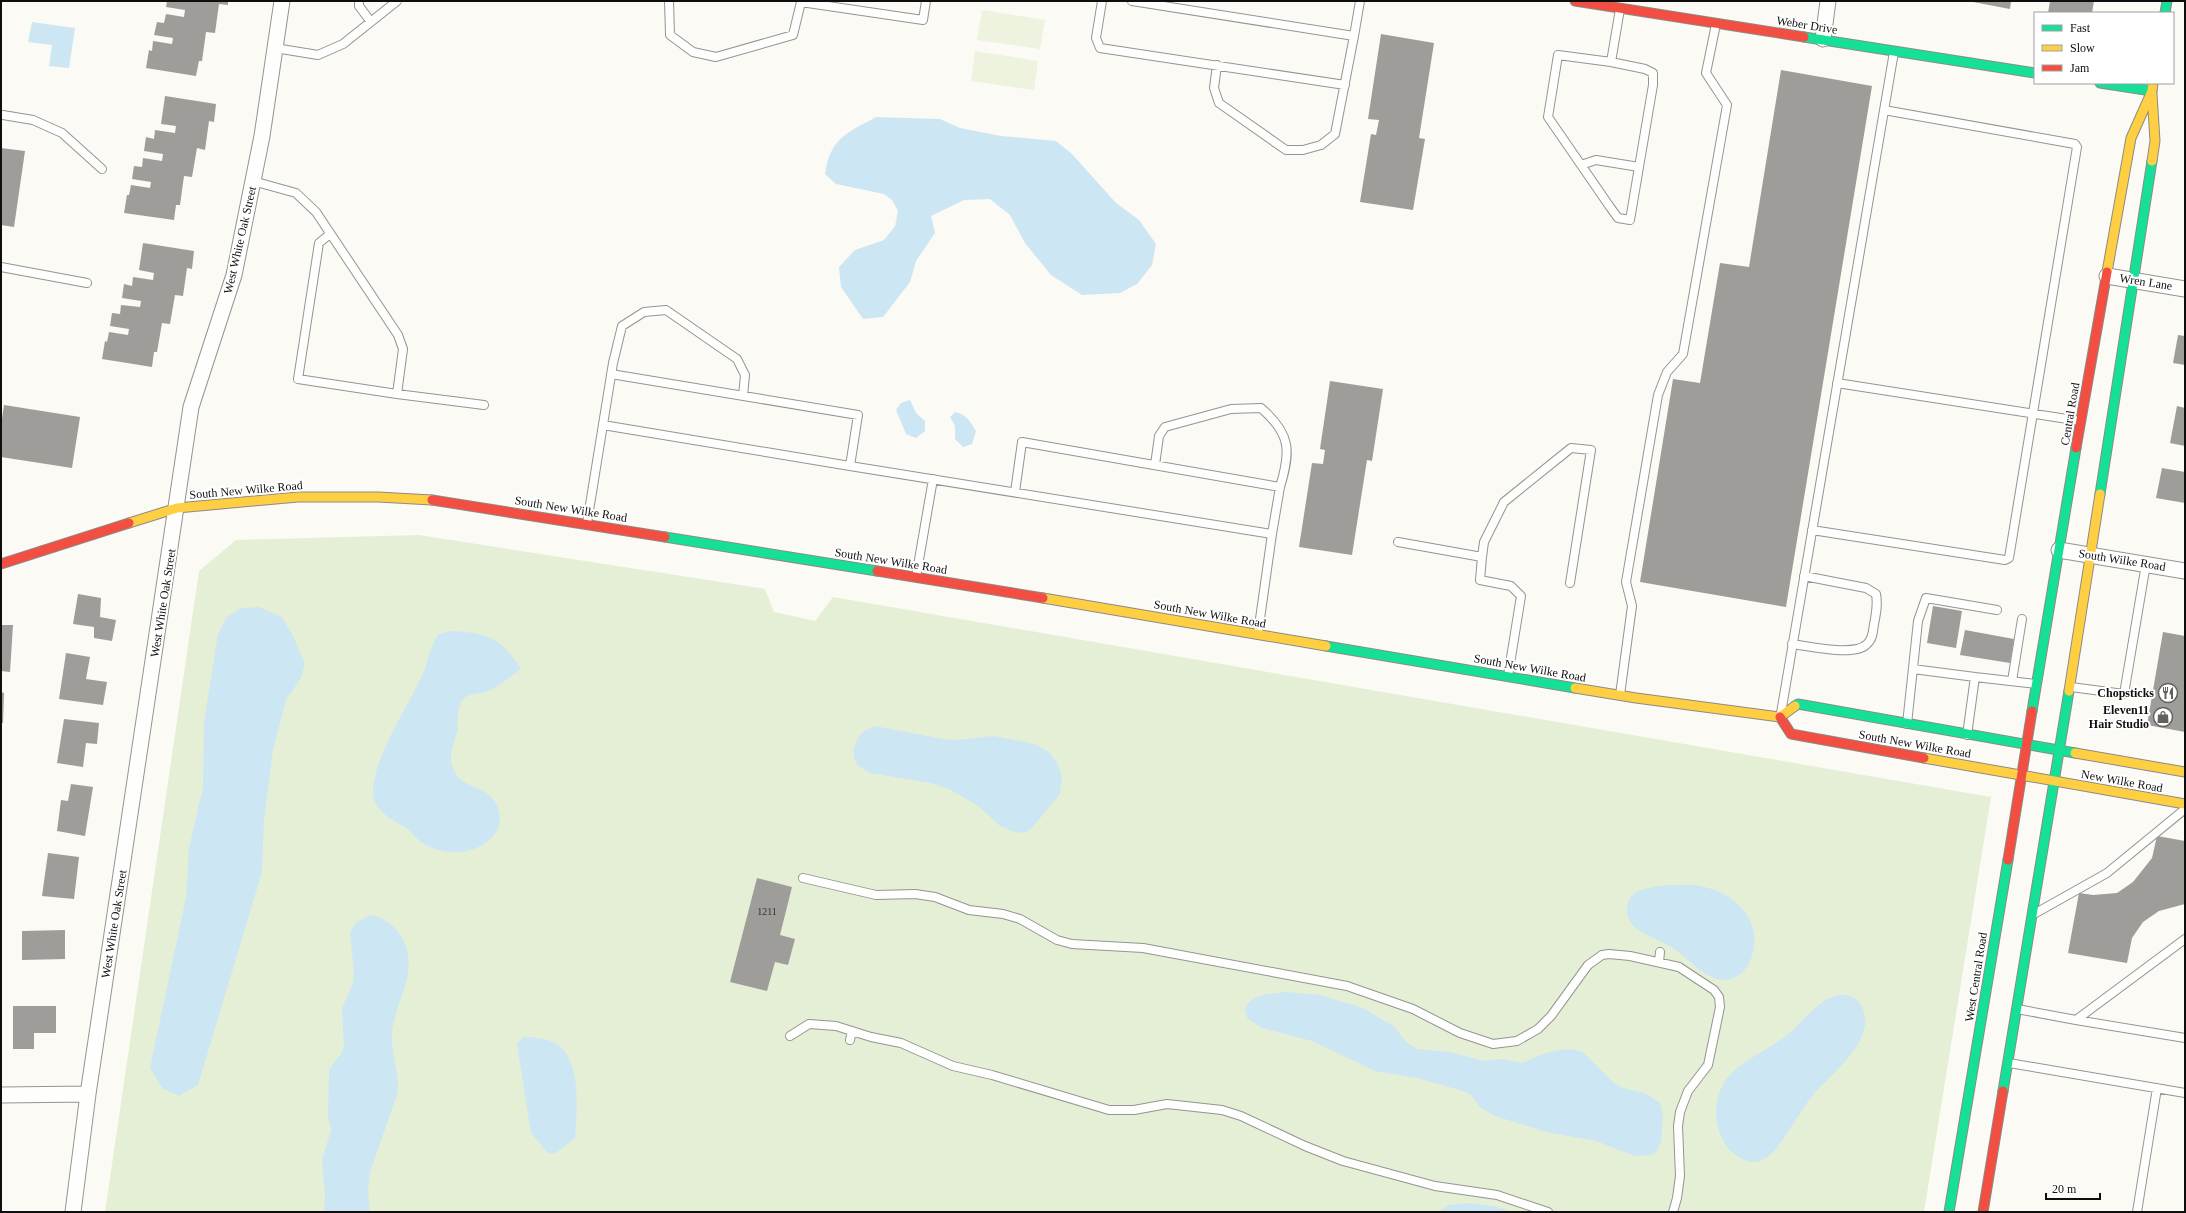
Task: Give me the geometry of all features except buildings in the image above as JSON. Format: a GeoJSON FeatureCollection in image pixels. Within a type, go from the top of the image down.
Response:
{"type":"FeatureCollection","features":[{"type":"Feature","properties":{"kind":"main road","name":"Weber Drive"},"geometry":{"type":"LineString","coordinates":[[1575,1],[2034,73]]}},
{"type":"Feature","properties":{"kind":"main road"},"geometry":{"type":"LineString","coordinates":[[2164,12],[2166,1]]}},
{"type":"Feature","properties":{"kind":"main road"},"geometry":{"type":"LineString","coordinates":[[1983,1212],[2054,781],[2068,686],[2091,555],[2155,141],[2152,87],[2113,84]]}},
{"type":"Feature","properties":{"kind":"main road","name":"Central Road"},"geometry":{"type":"LineString","coordinates":[[2026,745],[2131,138],[2152,87]]}},
{"type":"Feature","properties":{"kind":"main road","name":"South New Wilke Road"},"geometry":{"type":"LineString","coordinates":[[1,564],[177,508],[298,497],[378,497],[443,502],[587,523],[1620,695],[1780,717],[1798,704],[1907,725],[2058,750]]}},
{"type":"Feature","properties":{"kind":"main road","name":"South New Wilke Road"},"geometry":{"type":"LineString","coordinates":[[1780,717],[1791,734],[2054,781]]}},
{"type":"Feature","properties":{"kind":"main road","name":"West Central Road"},"geometry":{"type":"LineString","coordinates":[[1949,1212],[2026,745]]}},
{"type":"Feature","properties":{"kind":"main road","name":"New Wilke Road"},"geometry":{"type":"LineString","coordinates":[[2058,750],[2185,772]]}},
{"type":"Feature","properties":{"kind":"main road","name":"New Wilke Road"},"geometry":{"type":"LineString","coordinates":[[2054,781],[2185,804]]}},
{"type":"Feature","properties":{"kind":"street","name":"West White Oak Street"},"geometry":{"type":"LineString","coordinates":[[73,1212],[88,1094],[191,408],[234,275],[262,136],[282,1]]}},
{"type":"Feature","properties":{"kind":"street"},"geometry":{"type":"LineString","coordinates":[[1823,39],[1828,1]]}},
{"type":"Feature","properties":{"kind":"street","name":"Wren Lane"},"geometry":{"type":"LineString","coordinates":[[2107,276],[2185,289]]}},
{"type":"Feature","properties":{"kind":"street","name":"South Wilke Road"},"geometry":{"type":"LineString","coordinates":[[2059,550],[2185,570]]}},
{"type":"Feature","properties":{"kind":"street"},"geometry":{"type":"LineString","coordinates":[[1,1095],[88,1094]]}},
{"type":"Feature","properties":{"kind":"lane"},"geometry":{"type":"LineString","coordinates":[[359,1],[358,6],[371,22]]}},
{"type":"Feature","properties":{"kind":"lane"},"geometry":{"type":"LineString","coordinates":[[275,48],[318,55],[343,44],[397,1]]}},
{"type":"Feature","properties":{"kind":"lane"},"geometry":{"type":"LineString","coordinates":[[669,1],[670,35],[693,52],[716,57],[793,35],[798,1],[923,20],[926,1]]}},
{"type":"Feature","properties":{"kind":"lane"},"geometry":{"type":"LineString","coordinates":[[1102,1],[1096,38],[1100,48],[1345,85]]}},
{"type":"Feature","properties":{"kind":"lane"},"geometry":{"type":"LineString","coordinates":[[1132,1],[1354,36]]}},
{"type":"Feature","properties":{"kind":"lane"},"geometry":{"type":"LineString","coordinates":[[1217,65],[1214,88],[1219,103],[1286,150],[1302,150],[1322,145],[1335,134],[1360,1]]}},
{"type":"Feature","properties":{"kind":"lane"},"geometry":{"type":"LineString","coordinates":[[1611,62],[1620,8]]}},
{"type":"Feature","properties":{"kind":"lane"},"geometry":{"type":"LineString","coordinates":[[1620,695],[1632,606],[1626,582],[1658,395],[1667,372],[1682,354],[1727,106],[1706,73],[1716,23]]}},
{"type":"Feature","properties":{"kind":"lane"},"geometry":{"type":"LineString","coordinates":[[1780,717],[1894,51]]}},
{"type":"Feature","properties":{"kind":"lane"},"geometry":{"type":"LineString","coordinates":[[1558,55],[1611,62],[1645,69],[1653,73],[1653,85],[1630,220],[1618,218],[1548,117],[1558,55]]}},
{"type":"Feature","properties":{"kind":"lane"},"geometry":{"type":"LineString","coordinates":[[1812,530],[2007,559],[2009,558],[2078,151],[2075,144],[1884,110]]}},
{"type":"Feature","properties":{"kind":"lane"},"geometry":{"type":"LineString","coordinates":[[3,115],[34,120],[62,133],[102,169]]}},
{"type":"Feature","properties":{"kind":"lane"},"geometry":{"type":"LineString","coordinates":[[1581,165],[1596,160],[1639,167]]}},
{"type":"Feature","properties":{"kind":"lane"},"geometry":{"type":"LineString","coordinates":[[253,181],[296,192],[316,212],[398,335],[403,349],[397,394]]}},
{"type":"Feature","properties":{"kind":"lane"},"geometry":{"type":"LineString","coordinates":[[330,234],[319,244],[298,379],[484,405]]}},
{"type":"Feature","properties":{"kind":"lane"},"geometry":{"type":"LineString","coordinates":[[1,267],[87,283]]}},
{"type":"Feature","properties":{"kind":"lane"},"geometry":{"type":"LineString","coordinates":[[587,523],[611,374],[622,326],[644,312],[666,310],[737,359],[745,375],[743,396]]}},
{"type":"Feature","properties":{"kind":"lane"},"geometry":{"type":"LineString","coordinates":[[611,374],[858,415],[850,466]]}},
{"type":"Feature","properties":{"kind":"lane"},"geometry":{"type":"LineString","coordinates":[[1837,383],[2081,421]]}},
{"type":"Feature","properties":{"kind":"lane"},"geometry":{"type":"LineString","coordinates":[[1155,465],[1159,436],[1165,427],[1231,409],[1261,408],[1276,421],[1286,440],[1286,466],[1280,487],[1272,534],[1258,634]]}},
{"type":"Feature","properties":{"kind":"lane"},"geometry":{"type":"LineString","coordinates":[[603,425],[1272,534]]}},
{"type":"Feature","properties":{"kind":"lane"},"geometry":{"type":"LineString","coordinates":[[1015,492],[1022,442],[1280,487]]}},
{"type":"Feature","properties":{"kind":"lane"},"geometry":{"type":"LineString","coordinates":[[1508,676],[1521,596],[1511,586],[1480,580],[1484,542],[1504,502],[1571,448],[1590,450],[1570,583]]}},
{"type":"Feature","properties":{"kind":"lane"},"geometry":{"type":"LineString","coordinates":[[916,577],[933,479]]}},
{"type":"Feature","properties":{"kind":"lane"},"geometry":{"type":"LineString","coordinates":[[1398,542],[1482,557]]}},
{"type":"Feature","properties":{"kind":"lane"},"geometry":{"type":"LineString","coordinates":[[2068,686],[2124,694],[2146,564]]}},
{"type":"Feature","properties":{"kind":"lane"},"geometry":{"type":"LineString","coordinates":[[1792,644],[1845,651],[1858,649],[1867,645],[1871,639],[1876,610],[1876,594],[1866,588],[1804,576]]}},
{"type":"Feature","properties":{"kind":"lane"},"geometry":{"type":"LineString","coordinates":[[1907,725],[1918,621],[1926,598],[1997,610]]}},
{"type":"Feature","properties":{"kind":"lane"},"geometry":{"type":"LineString","coordinates":[[2012,681],[2022,619]]}},
{"type":"Feature","properties":{"kind":"lane"},"geometry":{"type":"LineString","coordinates":[[1913,669],[1975,678],[2036,684]]}},
{"type":"Feature","properties":{"kind":"lane"},"geometry":{"type":"LineString","coordinates":[[1967,735],[1975,678]]}},
{"type":"Feature","properties":{"kind":"lane"},"geometry":{"type":"LineString","coordinates":[[2032,915],[2106,874],[2185,809]]}},
{"type":"Feature","properties":{"kind":"lane"},"geometry":{"type":"LineString","coordinates":[[803,878],[876,895],[915,894],[936,897],[969,910],[1003,914],[1020,919],[1057,940],[1072,944],[1143,948],[1347,986],[1413,1009],[1460,1033],[1493,1044],[1516,1041],[1542,1025],[1588,965],[1598,956],[1613,954],[1679,967],[1704,982],[1717,994],[1720,1007],[1708,1065],[1688,1091],[1680,1112],[1678,1126],[1680,1176],[1677,1198],[1673,1212]]}},
{"type":"Feature","properties":{"kind":"lane"},"geometry":{"type":"LineString","coordinates":[[2076,1020],[2185,939]]}},
{"type":"Feature","properties":{"kind":"lane"},"geometry":{"type":"LineString","coordinates":[[1659,962],[1660,952]]}},
{"type":"Feature","properties":{"kind":"lane"},"geometry":{"type":"LineString","coordinates":[[2016,1009],[2185,1038]]}},
{"type":"Feature","properties":{"kind":"lane"},"geometry":{"type":"LineString","coordinates":[[790,1036],[804,1025],[815,1023],[827,1024],[901,1043],[953,1066],[992,1075],[1109,1110],[1134,1110],[1159,1104],[1172,1104],[1230,1112],[1305,1146],[1343,1161],[1435,1186],[1497,1195],[1548,1212]]}},
{"type":"Feature","properties":{"kind":"lane"},"geometry":{"type":"LineString","coordinates":[[850,1040],[852,1031]]}},
{"type":"Feature","properties":{"kind":"lane"},"geometry":{"type":"LineString","coordinates":[[2008,1063],[2185,1093]]}},
{"type":"Feature","properties":{"kind":"lane"},"geometry":{"type":"LineString","coordinates":[[2137,1212],[2157,1088]]}},
{"type":"Feature","properties":{"kind":"green space"},"geometry":{"type":"Polygon","coordinates":[[[982,10],[1045,20],[1040,49],[977,40],[982,10]]]}},
{"type":"Feature","properties":{"kind":"green space"},"geometry":{"type":"Polygon","coordinates":[[[975,51],[1038,61],[1034,90],[971,81],[975,51]]]}},
{"type":"Feature","properties":{"kind":"green space"},"geometry":{"type":"Polygon","coordinates":[[[419,535],[765,589],[774,612],[815,621],[833,597],[1991,797],[1924,1212],[105,1212],[199,571],[236,540],[419,535]]]}},
{"type":"Feature","properties":{"kind":"water"},"geometry":{"type":"Polygon","coordinates":[[[32,22],[75,28],[69,68],[49,66],[52,45],[28,42],[32,22]]]}},
{"type":"Feature","properties":{"kind":"water"},"geometry":{"type":"Polygon","coordinates":[[[876,117],[940,119],[960,128],[1001,136],[1056,141],[1072,154],[1116,203],[1139,220],[1156,244],[1152,265],[1137,284],[1120,293],[1082,295],[1051,275],[1025,243],[1010,215],[990,199],[964,200],[931,216],[935,233],[916,261],[910,282],[883,317],[863,319],[841,287],[839,267],[855,250],[884,240],[895,226],[898,211],[892,200],[884,194],[836,184],[825,174],[827,162],[836,144],[848,133],[876,117]]]}},
{"type":"Feature","properties":{"kind":"water"},"geometry":{"type":"Polygon","coordinates":[[[910,400],[916,413],[925,421],[925,431],[916,438],[906,434],[896,410],[901,403],[910,400]]]}},
{"type":"Feature","properties":{"kind":"water"},"geometry":{"type":"Polygon","coordinates":[[[955,412],[968,419],[976,431],[972,444],[963,447],[955,439],[955,426],[950,417],[955,412]]]}},
{"type":"Feature","properties":{"kind":"water"},"geometry":{"type":"Polygon","coordinates":[[[259,607],[282,617],[294,638],[305,664],[301,678],[286,700],[273,750],[264,820],[262,872],[198,1085],[179,1096],[162,1088],[150,1068],[186,897],[189,848],[203,787],[204,722],[218,634],[227,617],[241,608],[259,607]]]}},
{"type":"Feature","properties":{"kind":"water"},"geometry":{"type":"Polygon","coordinates":[[[452,631],[475,633],[492,639],[507,650],[521,669],[491,690],[465,697],[459,706],[457,732],[451,755],[452,765],[457,775],[463,781],[485,792],[491,797],[496,803],[500,817],[497,830],[493,837],[487,842],[473,849],[447,852],[431,848],[424,844],[406,828],[382,812],[375,802],[373,789],[375,776],[386,746],[417,686],[436,638],[439,634],[452,631]]]}},
{"type":"Feature","properties":{"kind":"water"},"geometry":{"type":"Polygon","coordinates":[[[875,726],[943,739],[957,740],[994,736],[1035,744],[1049,752],[1058,764],[1062,778],[1060,794],[1032,828],[1026,832],[1016,833],[999,825],[977,805],[949,789],[931,783],[870,773],[858,766],[854,754],[856,742],[859,736],[869,728],[875,726]]]}},
{"type":"Feature","properties":{"kind":"water"},"geometry":{"type":"Polygon","coordinates":[[[1696,885],[1713,889],[1735,901],[1743,910],[1750,920],[1754,943],[1751,960],[1746,969],[1738,976],[1724,980],[1709,976],[1671,947],[1636,928],[1629,920],[1627,909],[1628,902],[1632,896],[1642,890],[1656,886],[1696,885]]]}},
{"type":"Feature","properties":{"kind":"water"},"geometry":{"type":"Polygon","coordinates":[[[370,915],[382,918],[398,932],[405,945],[408,958],[406,983],[394,1020],[392,1034],[398,1092],[370,1172],[368,1191],[370,1212],[324,1212],[325,1196],[322,1160],[331,1130],[328,1116],[329,1069],[341,1054],[344,1045],[342,1008],[353,983],[354,973],[350,933],[356,923],[370,915]]]}},
{"type":"Feature","properties":{"kind":"water"},"geometry":{"type":"Polygon","coordinates":[[[1286,992],[1320,995],[1363,1008],[1395,1027],[1406,1042],[1417,1049],[1450,1052],[1484,1061],[1502,1059],[1522,1063],[1543,1054],[1560,1050],[1571,1049],[1583,1052],[1614,1083],[1623,1088],[1645,1093],[1660,1103],[1663,1117],[1661,1142],[1656,1152],[1651,1155],[1635,1156],[1596,1141],[1546,1132],[1495,1116],[1481,1108],[1470,1094],[1463,1091],[1417,1078],[1375,1071],[1312,1041],[1262,1028],[1247,1018],[1245,1008],[1253,999],[1263,995],[1286,992]]]}},
{"type":"Feature","properties":{"kind":"water"},"geometry":{"type":"Polygon","coordinates":[[[1838,995],[1851,996],[1861,1005],[1865,1017],[1864,1030],[1859,1042],[1841,1066],[1813,1095],[1780,1143],[1769,1156],[1758,1162],[1747,1161],[1740,1158],[1725,1144],[1717,1124],[1717,1103],[1719,1093],[1724,1083],[1729,1076],[1744,1063],[1786,1036],[1816,1007],[1838,995]]]}},
{"type":"Feature","properties":{"kind":"water"},"geometry":{"type":"Polygon","coordinates":[[[523,1037],[545,1039],[557,1044],[565,1052],[571,1062],[577,1101],[575,1138],[556,1153],[548,1153],[531,1133],[517,1044],[523,1037]]]}},
{"type":"Feature","properties":{"kind":"water"},"geometry":{"type":"Polygon","coordinates":[[[1469,1203],[1497,1207],[1514,1212],[1438,1212],[1449,1205],[1469,1203]]]}},
{"type":"Feature","properties":{"kind":"traffic: fast"},"geometry":{"type":"LineString","coordinates":[[2165,12],[2167,1]]}},
{"type":"Feature","properties":{"kind":"traffic: fast"},"geometry":{"type":"LineString","coordinates":[[1804,37],[2034,73]]}},
{"type":"Feature","properties":{"kind":"traffic: fast"},"geometry":{"type":"LineString","coordinates":[[2106,84],[2152,91]]}},
{"type":"Feature","properties":{"kind":"traffic: fast"},"geometry":{"type":"LineString","coordinates":[[2100,494],[2152,161]]}},
{"type":"Feature","properties":{"kind":"traffic: fast"},"geometry":{"type":"LineString","coordinates":[[2032,711],[2076,448]]}},
{"type":"Feature","properties":{"kind":"traffic: fast"},"geometry":{"type":"LineString","coordinates":[[665,537],[877,571]]}},
{"type":"Feature","properties":{"kind":"traffic: fast"},"geometry":{"type":"LineString","coordinates":[[1326,646],[1575,688]]}},
{"type":"Feature","properties":{"kind":"traffic: fast"},"geometry":{"type":"LineString","coordinates":[[2003,1091],[2069,691]]}},
{"type":"Feature","properties":{"kind":"traffic: fast"},"geometry":{"type":"LineString","coordinates":[[1795,706],[1798,704],[2075,753]]}},
{"type":"Feature","properties":{"kind":"traffic: fast"},"geometry":{"type":"LineString","coordinates":[[1949,1212],[2008,860]]}},
{"type":"Feature","properties":{"kind":"traffic: slow"},"geometry":{"type":"LineString","coordinates":[[2107,272],[2131,138],[2152,91],[2153,84]]}},
{"type":"Feature","properties":{"kind":"traffic: slow"},"geometry":{"type":"LineString","coordinates":[[2152,94],[2155,141],[2152,161]]}},
{"type":"Feature","properties":{"kind":"traffic: slow"},"geometry":{"type":"LineString","coordinates":[[2069,691],[2100,494]]}},
{"type":"Feature","properties":{"kind":"traffic: slow"},"geometry":{"type":"LineString","coordinates":[[129,523],[177,508],[298,497],[378,497],[432,500]]}},
{"type":"Feature","properties":{"kind":"traffic: slow"},"geometry":{"type":"LineString","coordinates":[[1043,598],[1326,646]]}},
{"type":"Feature","properties":{"kind":"traffic: slow"},"geometry":{"type":"LineString","coordinates":[[1575,688],[1636,698],[1780,717],[1795,706]]}},
{"type":"Feature","properties":{"kind":"traffic: slow"},"geometry":{"type":"LineString","coordinates":[[2075,753],[2185,772]]}},
{"type":"Feature","properties":{"kind":"traffic: slow"},"geometry":{"type":"LineString","coordinates":[[1924,758],[2185,804]]}},
{"type":"Feature","properties":{"kind":"traffic: jam"},"geometry":{"type":"LineString","coordinates":[[1575,1],[1804,37]]}},
{"type":"Feature","properties":{"kind":"traffic: jam"},"geometry":{"type":"LineString","coordinates":[[2076,448],[2107,272]]}},
{"type":"Feature","properties":{"kind":"traffic: jam"},"geometry":{"type":"LineString","coordinates":[[432,500],[665,537]]}},
{"type":"Feature","properties":{"kind":"traffic: jam"},"geometry":{"type":"LineString","coordinates":[[1,564],[129,523]]}},
{"type":"Feature","properties":{"kind":"traffic: jam"},"geometry":{"type":"LineString","coordinates":[[877,571],[1043,598]]}},
{"type":"Feature","properties":{"kind":"traffic: jam"},"geometry":{"type":"LineString","coordinates":[[2008,860],[2032,711]]}},
{"type":"Feature","properties":{"kind":"traffic: jam"},"geometry":{"type":"LineString","coordinates":[[1780,717],[1791,734],[1924,758]]}},
{"type":"Feature","properties":{"kind":"traffic: jam"},"geometry":{"type":"LineString","coordinates":[[1983,1212],[2003,1091]]}},
{"type":"Feature","properties":{"kind":"place","name":"Chopsticks"},"geometry":{"type":"Point","coordinates":[2168,693]}},
{"type":"Feature","properties":{"kind":"place","name":"Eleven11 Hair Studio"},"geometry":{"type":"Point","coordinates":[2163,717]}}]}
